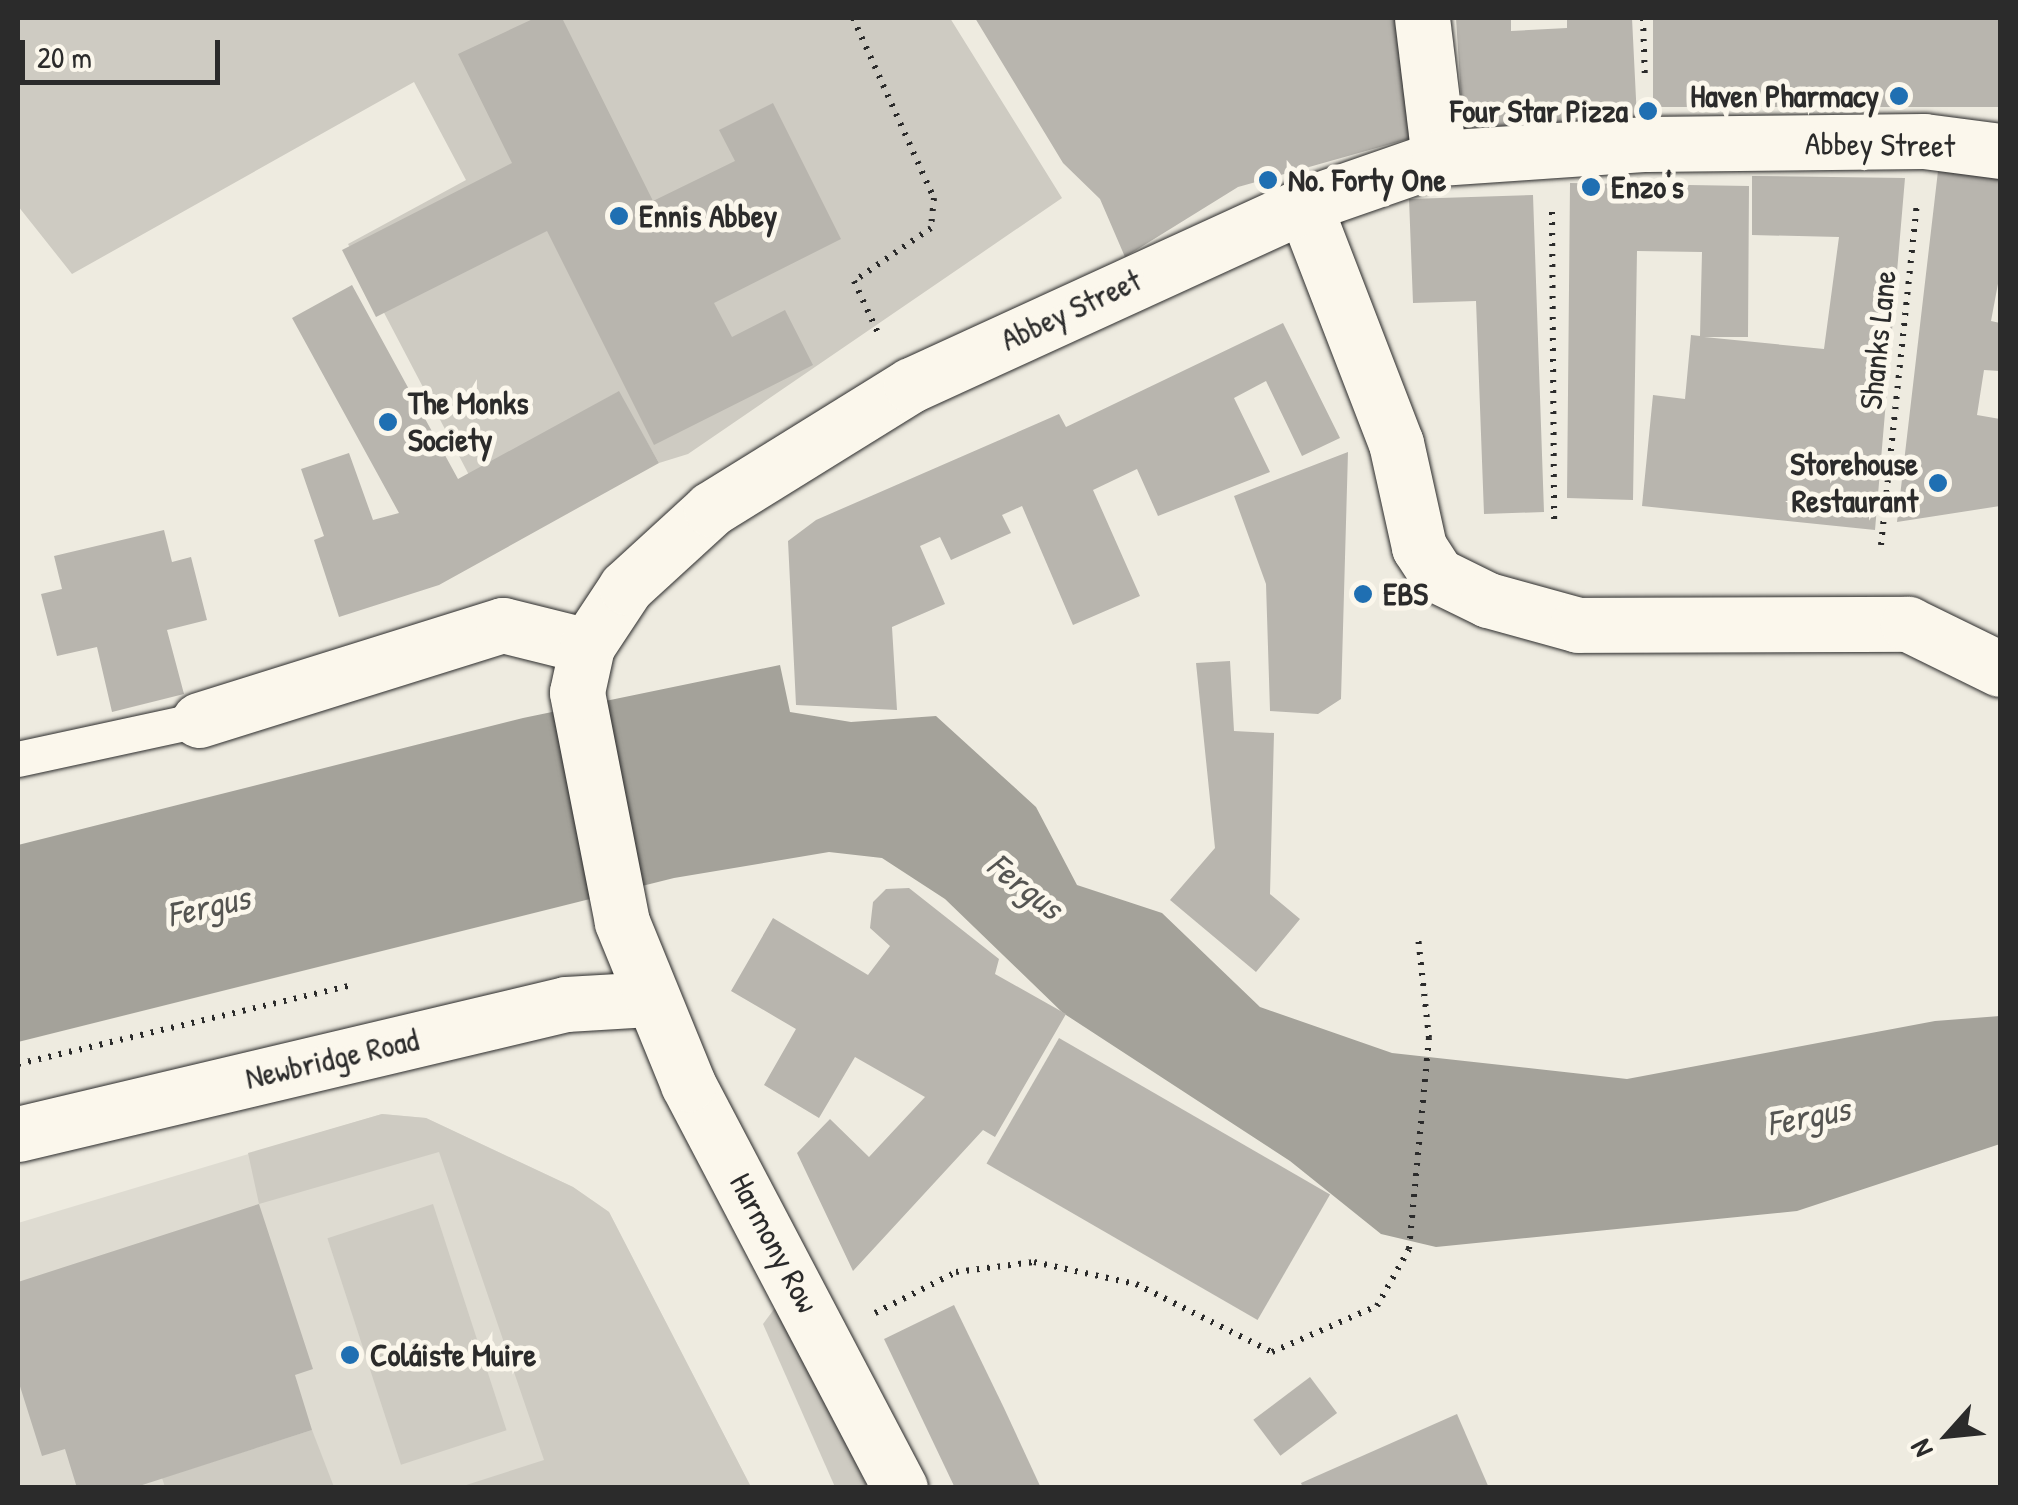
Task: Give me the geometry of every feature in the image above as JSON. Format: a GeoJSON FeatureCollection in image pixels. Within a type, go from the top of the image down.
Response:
{"type":"FeatureCollection","features":[{"type":"Feature","properties":{"kind":"main road"},"geometry":{"type":"LineString","coordinates":[[1422,18],[1440,158]]}},
{"type":"Feature","properties":{"kind":"main road","name":"Abbey Street"},"geometry":{"type":"LineString","coordinates":[[582,669],[626,587],[711,509],[911,384],[1304,205],[1440,158],[1551,151],[1924,141],[2000,151]]}},
{"type":"Feature","properties":{"kind":"main road"},"geometry":{"type":"LineString","coordinates":[[1304,205],[1396,443],[1419,547],[1437,576],[1488,600],[1578,626],[1908,624],[2000,668]]}},
{"type":"Feature","properties":{"kind":"main road"},"geometry":{"type":"LineString","coordinates":[[199,720],[503,626],[582,669],[618,905],[649,999]]}},
{"type":"Feature","properties":{"kind":"main road","name":"Newbridge Road"},"geometry":{"type":"LineString","coordinates":[[18,1134],[566,1004],[649,999]]}},
{"type":"Feature","properties":{"kind":"main road","name":"Harmony Row"},"geometry":{"type":"LineString","coordinates":[[649,999],[900,1488]]}},
{"type":"Feature","properties":{"kind":"lane"},"geometry":{"type":"LineString","coordinates":[[18,759],[199,720]]}},
{"type":"Feature","properties":{"kind":"path"},"geometry":{"type":"LineString","coordinates":[[853,18],[934,198],[931,228],[854,282],[866,315],[911,384]]}},
{"type":"Feature","properties":{"kind":"path","name":"Shanks Lane"},"geometry":{"type":"LineString","coordinates":[[1881,545],[1924,141]]}},
{"type":"Feature","properties":{"kind":"path"},"geometry":{"type":"LineString","coordinates":[[1551,151],[1554,526]]}},
{"type":"Feature","properties":{"kind":"path"},"geometry":{"type":"LineString","coordinates":[[824,1338],[956,1272],[1034,1262],[1136,1284],[1272,1352],[1377,1306],[1409,1249],[1429,1038],[1418,936]]}},
{"type":"Feature","properties":{"kind":"path"},"geometry":{"type":"LineString","coordinates":[[18,1064],[358,984]]}},
{"type":"Feature","properties":{"kind":"shaded area"},"geometry":{"type":"Polygon","coordinates":[[[18,18],[950,18],[1062,198],[688,454],[659,463],[618,392],[469,475],[348,244],[466,180],[414,82],[72,274],[18,206],[18,18]]]}},
{"type":"Feature","properties":{"kind":"shaded area","name":"Coláiste Muire"},"geometry":{"type":"Polygon","coordinates":[[[382,1114],[426,1118],[573,1187],[609,1212],[751,1487],[18,1488],[18,1223],[382,1114]]]}},
{"type":"Feature","properties":{"kind":"shaded area"},"geometry":{"type":"Polygon","coordinates":[[[382,1114],[426,1118],[573,1187],[609,1212],[751,1487],[460,1487],[544,1460],[439,1152],[259,1204],[248,1153],[382,1114]]]}},
{"type":"Feature","properties":{"kind":"shaded area"},"geometry":{"type":"Polygon","coordinates":[[[433,1204],[507,1430],[401,1465],[327,1238],[433,1204]]]}},
{"type":"Feature","properties":{"kind":"shaded area"},"geometry":{"type":"Polygon","coordinates":[[[783,1297],[867,1487],[835,1487],[763,1324],[783,1297]]]}},
{"type":"Feature","properties":{"kind":"shaded area"},"geometry":{"type":"Polygon","coordinates":[[[312,1430],[334,1487],[165,1487],[162,1478],[312,1430]]]}},
{"type":"Feature","properties":{"kind":"water","name":"Fergus"},"geometry":{"type":"Polygon","coordinates":[[[780,665],[790,712],[851,722],[936,716],[1036,807],[1077,885],[1162,913],[1260,1007],[1392,1053],[1627,1079],[1935,1021],[2000,1016],[2000,1144],[1797,1211],[1436,1247],[1381,1234],[1290,1161],[1063,1013],[945,899],[882,858],[829,852],[674,878],[18,1042],[18,845],[523,718],[780,665]]]}},
{"type":"Feature","properties":{"kind":"building","name":"Ennis Abbey"},"geometry":{"type":"Polygon","coordinates":[[[535,18],[562,18],[653,201],[735,161],[719,130],[773,103],[841,239],[714,303],[732,337],[785,310],[813,365],[654,445],[547,231],[376,317],[342,250],[512,163],[458,54],[535,18]]]}},
{"type":"Feature","properties":{"kind":"building"},"geometry":{"type":"Polygon","coordinates":[[[975,18],[1400,18],[1412,138],[1238,187],[1125,257],[1100,199],[1063,163],[975,18]]]}},
{"type":"Feature","properties":{"kind":"building"},"geometry":{"type":"Polygon","coordinates":[[[1456,18],[1511,18],[1511,31],[1567,28],[1567,18],[1632,18],[1637,119],[1463,128],[1456,18]]]}},
{"type":"Feature","properties":{"kind":"building"},"geometry":{"type":"Polygon","coordinates":[[[1653,18],[2000,18],[2000,107],[1653,107],[1653,18]]]}},
{"type":"Feature","properties":{"kind":"building"},"geometry":{"type":"Polygon","coordinates":[[[1938,171],[2000,178],[2000,273],[1991,321],[2000,323],[2000,371],[1984,370],[1977,415],[2000,419],[2000,506],[1897,522],[1938,171]]]}},
{"type":"Feature","properties":{"kind":"building"},"geometry":{"type":"Polygon","coordinates":[[[1752,176],[1905,178],[1875,530],[1642,506],[1653,395],[1685,399],[1691,335],[1700,336],[1702,252],[1637,251],[1633,500],[1567,498],[1570,183],[1749,186],[1748,337],[1704,337],[1824,349],[1839,237],[1752,235],[1752,176]]]}},
{"type":"Feature","properties":{"kind":"building"},"geometry":{"type":"Polygon","coordinates":[[[1533,195],[1544,512],[1484,514],[1476,301],[1413,303],[1409,199],[1533,195]]]}},
{"type":"Feature","properties":{"kind":"building","name":"The Monks Society"},"geometry":{"type":"Polygon","coordinates":[[[352,285],[458,479],[619,391],[659,463],[439,585],[339,617],[314,540],[324,536],[301,469],[349,453],[373,520],[399,513],[292,318],[352,285]]]}},
{"type":"Feature","properties":{"kind":"building"},"geometry":{"type":"Polygon","coordinates":[[[1283,323],[1340,438],[1302,456],[1266,381],[1234,398],[1270,472],[1158,516],[1137,469],[1093,490],[1140,596],[1073,625],[1022,506],[1002,515],[1011,533],[951,560],[940,537],[920,546],[945,604],[892,627],[897,710],[796,705],[788,541],[816,520],[1059,414],[1066,427],[1283,323]]]}},
{"type":"Feature","properties":{"kind":"building"},"geometry":{"type":"Polygon","coordinates":[[[1348,452],[1341,699],[1318,714],[1270,711],[1266,584],[1234,496],[1348,452]]]}},
{"type":"Feature","properties":{"kind":"building"},"geometry":{"type":"Polygon","coordinates":[[[164,530],[172,562],[191,557],[207,620],[167,630],[184,694],[112,712],[97,647],[57,656],[41,594],[62,589],[54,556],[164,530]]]}},
{"type":"Feature","properties":{"kind":"building"},"geometry":{"type":"Polygon","coordinates":[[[1230,661],[1234,731],[1274,733],[1270,894],[1300,919],[1256,972],[1170,900],[1215,848],[1196,663],[1230,661]]]}},
{"type":"Feature","properties":{"kind":"building"},"geometry":{"type":"Polygon","coordinates":[[[909,888],[999,959],[995,974],[1066,1014],[995,1137],[983,1130],[853,1271],[797,1153],[830,1119],[869,1157],[925,1097],[855,1057],[819,1118],[764,1085],[796,1029],[731,991],[773,918],[868,975],[890,946],[870,928],[873,902],[886,889],[909,888]]]}},
{"type":"Feature","properties":{"kind":"building"},"geometry":{"type":"Polygon","coordinates":[[[1059,1038],[1330,1194],[1258,1320],[986,1164],[1059,1038]]]}},
{"type":"Feature","properties":{"kind":"building"},"geometry":{"type":"Polygon","coordinates":[[[259,1204],[313,1369],[295,1375],[312,1430],[133,1488],[77,1488],[65,1449],[42,1456],[18,1380],[18,1282],[259,1204]]]}},
{"type":"Feature","properties":{"kind":"building"},"geometry":{"type":"Polygon","coordinates":[[[954,1305],[1041,1488],[955,1488],[884,1339],[954,1305]]]}},
{"type":"Feature","properties":{"kind":"building"},"geometry":{"type":"Polygon","coordinates":[[[1310,1377],[1337,1413],[1280,1456],[1253,1420],[1310,1377]]]}},
{"type":"Feature","properties":{"kind":"building"},"geometry":{"type":"Polygon","coordinates":[[[1457,1414],[1489,1488],[1303,1488],[1301,1483],[1457,1414]]]}},
{"type":"Feature","properties":{"kind":"place","name":"Haven Pharmacy"},"geometry":{"type":"Point","coordinates":[1899,96]}},
{"type":"Feature","properties":{"kind":"place","name":"Four Star Pizza"},"geometry":{"type":"Point","coordinates":[1648,111]}},
{"type":"Feature","properties":{"kind":"place","name":"No. Forty One"},"geometry":{"type":"Point","coordinates":[1268,180]}},
{"type":"Feature","properties":{"kind":"place","name":"Enzo's"},"geometry":{"type":"Point","coordinates":[1591,187]}},
{"type":"Feature","properties":{"kind":"place","name":"Ennis Abbey"},"geometry":{"type":"Point","coordinates":[619,216]}},
{"type":"Feature","properties":{"kind":"place","name":"The Monks Society"},"geometry":{"type":"Point","coordinates":[388,422]}},
{"type":"Feature","properties":{"kind":"place","name":"Storehouse Restaurant"},"geometry":{"type":"Point","coordinates":[1938,483]}},
{"type":"Feature","properties":{"kind":"place","name":"EBS"},"geometry":{"type":"Point","coordinates":[1363,594]}},
{"type":"Feature","properties":{"kind":"place","name":"Coláiste Muire"},"geometry":{"type":"Point","coordinates":[350,1355]}}]}
